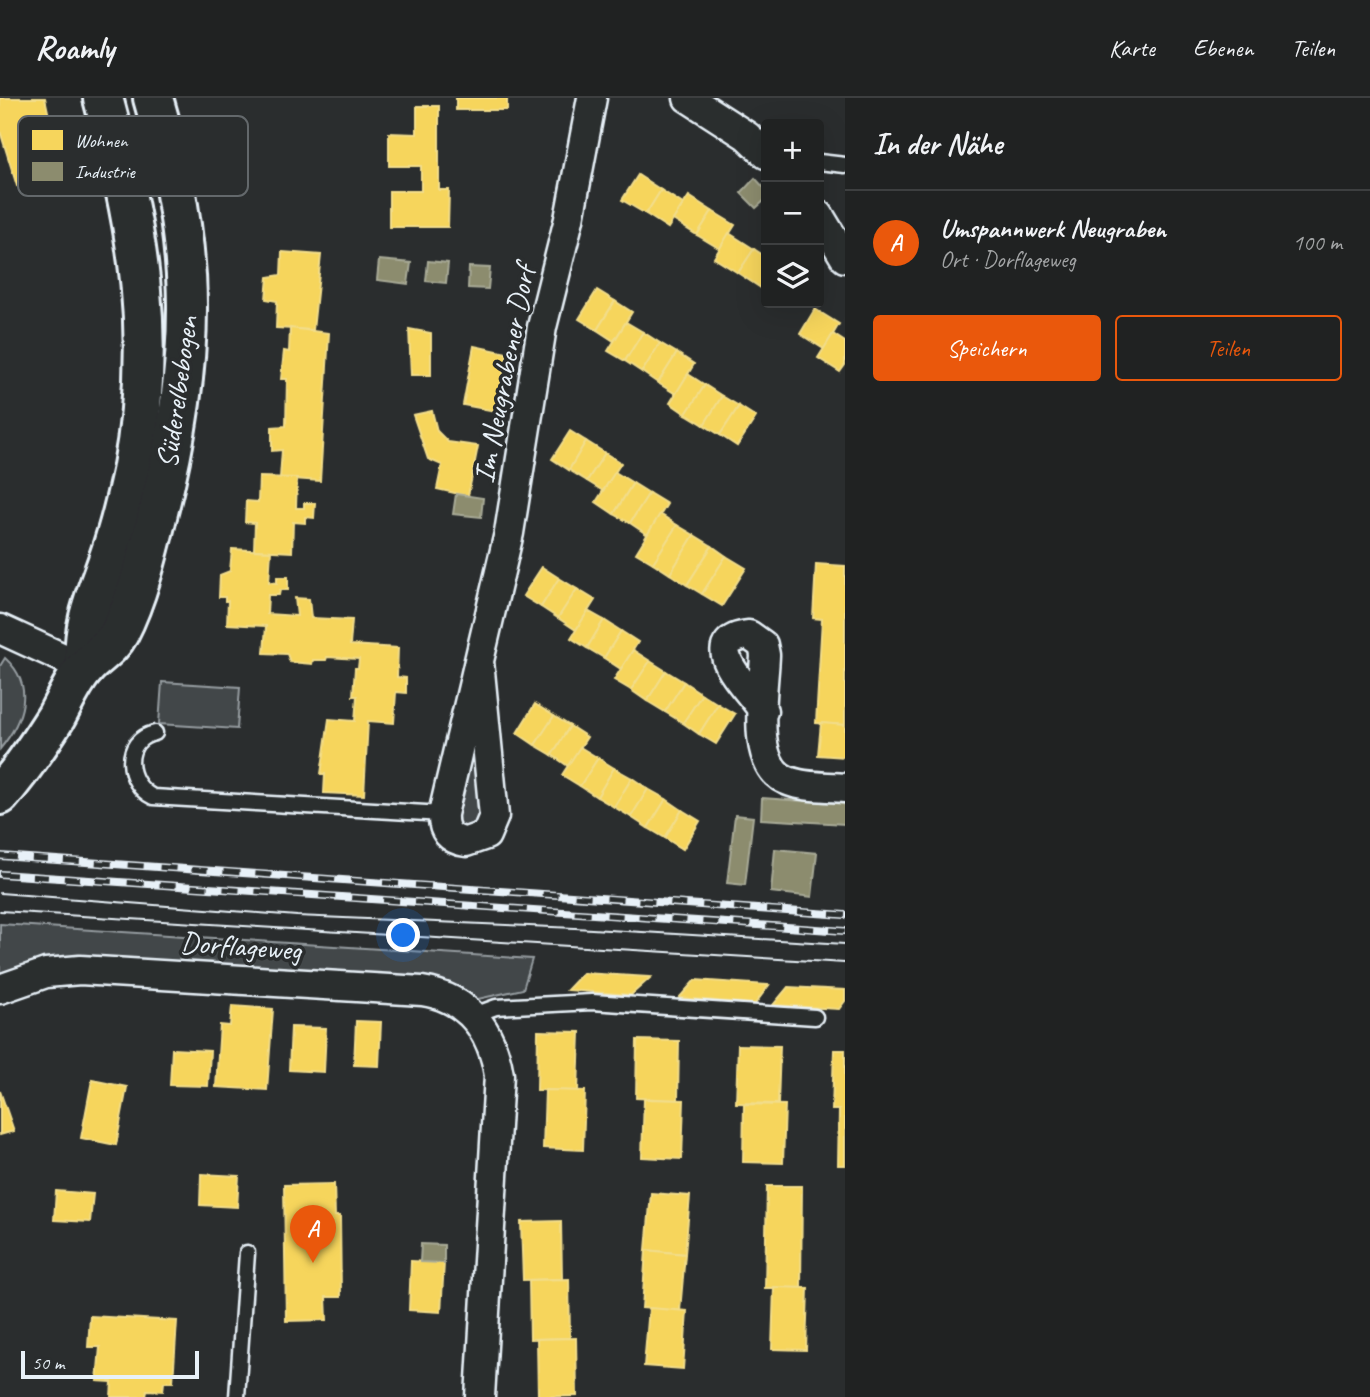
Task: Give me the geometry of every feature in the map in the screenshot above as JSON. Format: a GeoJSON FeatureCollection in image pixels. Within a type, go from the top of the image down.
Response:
{"type":"FeatureCollection","features":[{"type":"Feature","properties":{"kind":"main road","name":"Süderelbebogen"},"geometry":{"type":"LineString","coordinates":[[103,98],[108,116]]}},
{"type":"Feature","properties":{"kind":"main road","name":"Süderelbebogen"},"geometry":{"type":"LineString","coordinates":[[153,98],[158,116]]}},
{"type":"Feature","properties":{"kind":"main road","name":"Süderelbebogen"},"geometry":{"type":"LineString","coordinates":[[85,667],[85,624],[124,508],[142,412],[144,372],[141,283],[128,196]]}},
{"type":"Feature","properties":{"kind":"main road","name":"Süderelbebogen"},"geometry":{"type":"LineString","coordinates":[[0,795],[55,719],[85,667],[110,647],[119,633],[149,548],[177,426],[185,372],[189,300],[185,236],[178,196]]}},
{"type":"Feature","properties":{"kind":"street","name":"Im Neugrabener Dorf"},"geometry":{"type":"LineString","coordinates":[[480,661],[494,820],[483,837],[462,842],[448,835],[443,826],[443,814],[509,533],[542,327],[569,219],[592,98]]}},
{"type":"Feature","properties":{"kind":"street"},"geometry":{"type":"LineString","coordinates":[[688,98],[747,136],[761,149]]}},
{"type":"Feature","properties":{"kind":"street"},"geometry":{"type":"LineString","coordinates":[[824,223],[845,258]]}},
{"type":"Feature","properties":{"kind":"street"},"geometry":{"type":"LineString","coordinates":[[0,629],[85,667]]}},
{"type":"Feature","properties":{"kind":"street"},"geometry":{"type":"LineString","coordinates":[[764,711],[762,747],[770,769],[789,782],[845,788]]}},
{"type":"Feature","properties":{"kind":"street","name":"Dorflageweg"},"geometry":{"type":"LineString","coordinates":[[0,989],[46,973],[80,970],[422,991],[452,999],[474,1015]]}},
{"type":"Feature","properties":{"kind":"street"},"geometry":{"type":"LineString","coordinates":[[474,1015],[488,1037],[499,1075],[480,1397]]}},
{"type":"Feature","properties":{"kind":"lane"},"geometry":{"type":"LineString","coordinates":[[824,162],[844,164]]}},
{"type":"Feature","properties":{"kind":"lane"},"geometry":{"type":"LineString","coordinates":[[155,733],[147,734],[136,744],[131,766],[138,786],[153,797],[443,814]]}},
{"type":"Feature","properties":{"kind":"lane"},"geometry":{"type":"LineString","coordinates":[[474,1015],[496,1007],[592,1002],[815,1017]]}},
{"type":"Feature","properties":{"kind":"lane"},"geometry":{"type":"LineString","coordinates":[[237,1397],[247,1253]]}},
{"type":"Feature","properties":{"kind":"shaded area"},"geometry":{"type":"Polygon","coordinates":[[[5,658],[21,680],[23,704],[15,727],[0,749],[0,666],[5,658]]]}},
{"type":"Feature","properties":{"kind":"shaded area"},"geometry":{"type":"Polygon","coordinates":[[[162,682],[240,687],[237,729],[159,724],[162,682]]]}},
{"type":"Feature","properties":{"kind":"shaded area"},"geometry":{"type":"Polygon","coordinates":[[[474,733],[486,821],[468,831],[455,820],[474,733]]]}},
{"type":"Feature","properties":{"kind":"shaded area"},"geometry":{"type":"Polygon","coordinates":[[[0,924],[532,959],[523,989],[478,999],[443,983],[0,977],[0,924]]]}},
{"type":"Feature","properties":{"kind":"building: Wohnen"},"geometry":{"type":"Polygon","coordinates":[[[0,98],[45,98],[49,116],[18,116],[18,186],[17,186],[0,131],[0,98]]]}},
{"type":"Feature","properties":{"kind":"building: Wohnen"},"geometry":{"type":"Polygon","coordinates":[[[456,98],[507,98],[507,110],[456,110],[456,98]]]}},
{"type":"Feature","properties":{"kind":"building: Wohnen"},"geometry":{"type":"Polygon","coordinates":[[[417,106],[439,106],[439,190],[449,190],[448,227],[389,227],[389,191],[421,191],[421,166],[389,166],[389,133],[417,134],[417,106]]]}},
{"type":"Feature","properties":{"kind":"building: Wohnen"},"geometry":{"type":"Polygon","coordinates":[[[638,175],[661,190],[646,214],[622,200],[638,175]]]}},
{"type":"Feature","properties":{"kind":"building: Wohnen"},"geometry":{"type":"Polygon","coordinates":[[[661,190],[683,204],[668,228],[646,214],[661,190]]]}},
{"type":"Feature","properties":{"kind":"building: Wohnen"},"geometry":{"type":"Polygon","coordinates":[[[689,196],[712,211],[697,235],[673,220],[689,196]]]}},
{"type":"Feature","properties":{"kind":"building: Wohnen"},"geometry":{"type":"Polygon","coordinates":[[[712,211],[735,225],[720,249],[697,235],[712,211]]]}},
{"type":"Feature","properties":{"kind":"building: Wohnen"},"geometry":{"type":"Polygon","coordinates":[[[729,233],[754,249],[738,273],[714,258],[729,233]]]}},
{"type":"Feature","properties":{"kind":"building: Wohnen"},"geometry":{"type":"Polygon","coordinates":[[[754,249],[761,254],[761,288],[738,273],[754,249]]]}},
{"type":"Feature","properties":{"kind":"building: Wohnen"},"geometry":{"type":"Polygon","coordinates":[[[282,252],[321,255],[313,330],[276,328],[277,301],[266,299],[268,277],[281,275],[282,252]]]}},
{"type":"Feature","properties":{"kind":"building: Wohnen"},"geometry":{"type":"Polygon","coordinates":[[[597,290],[615,301],[597,330],[579,319],[597,290]]]}},
{"type":"Feature","properties":{"kind":"building: Wohnen"},"geometry":{"type":"Polygon","coordinates":[[[615,301],[632,312],[614,341],[597,330],[615,301]]]}},
{"type":"Feature","properties":{"kind":"building: Wohnen"},"geometry":{"type":"Polygon","coordinates":[[[815,309],[839,324],[824,349],[800,334],[815,309]]]}},
{"type":"Feature","properties":{"kind":"building: Wohnen"},"geometry":{"type":"Polygon","coordinates":[[[626,322],[643,332],[625,361],[608,351],[626,322]]]}},
{"type":"Feature","properties":{"kind":"building: Wohnen"},"geometry":{"type":"Polygon","coordinates":[[[290,328],[329,333],[320,481],[280,478],[282,450],[272,451],[272,427],[286,426],[287,379],[281,379],[284,351],[289,352],[290,328]]]}},
{"type":"Feature","properties":{"kind":"building: Wohnen"},"geometry":{"type":"Polygon","coordinates":[[[409,329],[431,333],[431,375],[411,375],[409,329]]]}},
{"type":"Feature","properties":{"kind":"building: Wohnen"},"geometry":{"type":"Polygon","coordinates":[[[643,332],[660,343],[642,372],[625,361],[643,332]]]}},
{"type":"Feature","properties":{"kind":"building: Wohnen"},"geometry":{"type":"Polygon","coordinates":[[[833,334],[845,342],[845,365],[840,372],[818,358],[833,334]]]}},
{"type":"Feature","properties":{"kind":"building: Wohnen"},"geometry":{"type":"Polygon","coordinates":[[[660,343],[677,353],[658,383],[642,372],[660,343]]]}},
{"type":"Feature","properties":{"kind":"building: Wohnen"},"geometry":{"type":"Polygon","coordinates":[[[474,346],[507,353],[496,411],[463,405],[474,346]]]}},
{"type":"Feature","properties":{"kind":"building: Wohnen"},"geometry":{"type":"Polygon","coordinates":[[[677,353],[694,364],[676,394],[658,383],[677,353]]]}},
{"type":"Feature","properties":{"kind":"building: Wohnen"},"geometry":{"type":"Polygon","coordinates":[[[688,374],[705,385],[686,414],[670,403],[688,374]]]}},
{"type":"Feature","properties":{"kind":"building: Wohnen"},"geometry":{"type":"Polygon","coordinates":[[[705,385],[722,396],[704,425],[686,414],[705,385]]]}},
{"type":"Feature","properties":{"kind":"building: Wohnen"},"geometry":{"type":"Polygon","coordinates":[[[722,396],[739,406],[720,435],[704,425],[722,396]]]}},
{"type":"Feature","properties":{"kind":"building: Wohnen"},"geometry":{"type":"Polygon","coordinates":[[[739,406],[756,417],[737,446],[720,435],[739,406]]]}},
{"type":"Feature","properties":{"kind":"building: Wohnen"},"geometry":{"type":"Polygon","coordinates":[[[432,411],[437,431],[448,442],[478,446],[468,496],[437,489],[442,465],[428,459],[413,415],[432,411]]]}},
{"type":"Feature","properties":{"kind":"building: Wohnen"},"geometry":{"type":"Polygon","coordinates":[[[570,431],[586,441],[569,470],[552,459],[570,431]]]}},
{"type":"Feature","properties":{"kind":"building: Wohnen"},"geometry":{"type":"Polygon","coordinates":[[[586,441],[605,453],[587,481],[569,470],[586,441]]]}},
{"type":"Feature","properties":{"kind":"building: Wohnen"},"geometry":{"type":"Polygon","coordinates":[[[605,453],[621,463],[603,491],[587,481],[605,453]]]}},
{"type":"Feature","properties":{"kind":"building: Wohnen"},"geometry":{"type":"Polygon","coordinates":[[[615,472],[633,483],[614,514],[596,502],[615,472]]]}},
{"type":"Feature","properties":{"kind":"building: Wohnen"},"geometry":{"type":"Polygon","coordinates":[[[259,477],[297,478],[296,508],[304,508],[304,503],[315,503],[314,518],[305,517],[305,523],[293,522],[292,552],[254,550],[255,523],[245,522],[246,501],[258,502],[259,477]]]}},
{"type":"Feature","properties":{"kind":"building: Wohnen"},"geometry":{"type":"Polygon","coordinates":[[[633,483],[649,493],[630,523],[614,514],[633,483]]]}},
{"type":"Feature","properties":{"kind":"building: Wohnen"},"geometry":{"type":"Polygon","coordinates":[[[649,493],[667,504],[648,535],[630,523],[649,493]]]}},
{"type":"Feature","properties":{"kind":"building: Wohnen"},"geometry":{"type":"Polygon","coordinates":[[[660,514],[677,525],[653,563],[636,553],[660,514]]]}},
{"type":"Feature","properties":{"kind":"building: Wohnen"},"geometry":{"type":"Polygon","coordinates":[[[677,525],[694,535],[670,574],[653,563],[677,525]]]}},
{"type":"Feature","properties":{"kind":"building: Wohnen"},"geometry":{"type":"Polygon","coordinates":[[[694,535],[712,546],[687,585],[670,574],[694,535]]]}},
{"type":"Feature","properties":{"kind":"building: Wohnen"},"geometry":{"type":"Polygon","coordinates":[[[712,546],[726,556],[702,594],[687,585],[712,546]]]}},
{"type":"Feature","properties":{"kind":"building: Wohnen"},"geometry":{"type":"Polygon","coordinates":[[[232,549],[271,551],[269,582],[277,583],[277,577],[288,577],[288,590],[280,590],[279,595],[268,595],[267,614],[297,616],[295,598],[309,599],[311,618],[352,620],[350,645],[398,648],[397,677],[406,678],[406,693],[396,692],[394,723],[368,721],[364,795],[324,793],[325,774],[321,774],[329,719],[355,721],[357,696],[353,696],[355,668],[358,668],[359,659],[327,657],[326,660],[313,660],[312,664],[290,662],[287,654],[264,653],[266,626],[227,624],[228,601],[225,601],[225,597],[219,597],[220,575],[230,571],[232,549]]]}},
{"type":"Feature","properties":{"kind":"building: Wohnen"},"geometry":{"type":"Polygon","coordinates":[[[726,556],[746,568],[722,606],[702,594],[726,556]]]}},
{"type":"Feature","properties":{"kind":"building: Wohnen"},"geometry":{"type":"Polygon","coordinates":[[[816,564],[845,566],[845,725],[816,723],[822,619],[813,618],[816,564]]]}},
{"type":"Feature","properties":{"kind":"building: Wohnen"},"geometry":{"type":"Polygon","coordinates":[[[542,567],[559,578],[541,607],[523,596],[542,567]]]}},
{"type":"Feature","properties":{"kind":"building: Wohnen"},"geometry":{"type":"Polygon","coordinates":[[[559,578],[577,589],[558,618],[541,607],[559,578]]]}},
{"type":"Feature","properties":{"kind":"building: Wohnen"},"geometry":{"type":"Polygon","coordinates":[[[577,589],[595,600],[576,630],[558,618],[577,589]]]}},
{"type":"Feature","properties":{"kind":"building: Wohnen"},"geometry":{"type":"Polygon","coordinates":[[[588,611],[604,620],[587,648],[571,638],[588,611]]]}},
{"type":"Feature","properties":{"kind":"building: Wohnen"},"geometry":{"type":"Polygon","coordinates":[[[604,620],[621,631],[604,658],[587,648],[604,620]]]}},
{"type":"Feature","properties":{"kind":"building: Wohnen"},"geometry":{"type":"Polygon","coordinates":[[[621,631],[638,642],[621,669],[604,658],[621,631]]]}},
{"type":"Feature","properties":{"kind":"building: Wohnen"},"geometry":{"type":"Polygon","coordinates":[[[633,650],[650,661],[631,690],[614,680],[633,650]]]}},
{"type":"Feature","properties":{"kind":"building: Wohnen"},"geometry":{"type":"Polygon","coordinates":[[[650,661],[666,671],[647,701],[631,690],[650,661]]]}},
{"type":"Feature","properties":{"kind":"building: Wohnen"},"geometry":{"type":"Polygon","coordinates":[[[666,671],[684,682],[665,712],[647,701],[666,671]]]}},
{"type":"Feature","properties":{"kind":"building: Wohnen"},"geometry":{"type":"Polygon","coordinates":[[[684,682],[702,694],[683,723],[665,712],[684,682]]]}},
{"type":"Feature","properties":{"kind":"building: Wohnen"},"geometry":{"type":"Polygon","coordinates":[[[702,694],[718,704],[699,734],[683,723],[702,694]]]}},
{"type":"Feature","properties":{"kind":"building: Wohnen"},"geometry":{"type":"Polygon","coordinates":[[[535,704],[554,716],[535,745],[517,733],[535,704]]]}},
{"type":"Feature","properties":{"kind":"building: Wohnen"},"geometry":{"type":"Polygon","coordinates":[[[718,704],[735,714],[716,744],[699,734],[718,704]]]}},
{"type":"Feature","properties":{"kind":"building: Wohnen"},"geometry":{"type":"Polygon","coordinates":[[[554,716],[570,726],[552,755],[535,745],[554,716]]]}},
{"type":"Feature","properties":{"kind":"building: Wohnen"},"geometry":{"type":"Polygon","coordinates":[[[821,723],[845,725],[845,757],[818,755],[821,723]]]}},
{"type":"Feature","properties":{"kind":"building: Wohnen"},"geometry":{"type":"Polygon","coordinates":[[[570,726],[587,737],[568,766],[552,755],[570,726]]]}},
{"type":"Feature","properties":{"kind":"building: Wohnen"},"geometry":{"type":"Polygon","coordinates":[[[580,747],[598,758],[580,786],[562,775],[580,747]]]}},
{"type":"Feature","properties":{"kind":"building: Wohnen"},"geometry":{"type":"Polygon","coordinates":[[[598,758],[614,768],[597,797],[580,786],[598,758]]]}},
{"type":"Feature","properties":{"kind":"building: Wohnen"},"geometry":{"type":"Polygon","coordinates":[[[614,768],[632,778],[614,807],[597,797],[614,768]]]}},
{"type":"Feature","properties":{"kind":"building: Wohnen"},"geometry":{"type":"Polygon","coordinates":[[[632,778],[648,789],[631,817],[614,807],[632,778]]]}},
{"type":"Feature","properties":{"kind":"building: Wohnen"},"geometry":{"type":"Polygon","coordinates":[[[648,789],[666,799],[648,828],[631,817],[648,789]]]}},
{"type":"Feature","properties":{"kind":"building: Wohnen"},"geometry":{"type":"Polygon","coordinates":[[[666,799],[682,810],[665,838],[648,828],[666,799]]]}},
{"type":"Feature","properties":{"kind":"building: Wohnen"},"geometry":{"type":"Polygon","coordinates":[[[682,810],[700,821],[683,849],[665,838],[682,810]]]}},
{"type":"Feature","properties":{"kind":"building: Wohnen"},"geometry":{"type":"Polygon","coordinates":[[[583,973],[651,977],[631,995],[567,990],[583,973]]]}},
{"type":"Feature","properties":{"kind":"building: Wohnen"},"geometry":{"type":"Polygon","coordinates":[[[695,980],[769,985],[755,1004],[679,998],[695,980]]]}},
{"type":"Feature","properties":{"kind":"building: Wohnen"},"geometry":{"type":"Polygon","coordinates":[[[788,987],[845,990],[845,1001],[839,1009],[773,1005],[788,987]]]}},
{"type":"Feature","properties":{"kind":"building: Wohnen"},"geometry":{"type":"Polygon","coordinates":[[[232,1006],[273,1009],[267,1090],[216,1087],[220,1025],[230,1026],[232,1006]]]}},
{"type":"Feature","properties":{"kind":"building: Wohnen"},"geometry":{"type":"Polygon","coordinates":[[[356,1021],[381,1022],[379,1066],[354,1065],[356,1021]]]}},
{"type":"Feature","properties":{"kind":"building: Wohnen"},"geometry":{"type":"Polygon","coordinates":[[[291,1027],[326,1028],[324,1072],[289,1070],[291,1027]]]}},
{"type":"Feature","properties":{"kind":"building: Wohnen"},"geometry":{"type":"Polygon","coordinates":[[[538,1031],[580,1032],[578,1091],[537,1090],[538,1031]]]}},
{"type":"Feature","properties":{"kind":"building: Wohnen"},"geometry":{"type":"Polygon","coordinates":[[[637,1040],[679,1041],[678,1100],[636,1098],[637,1040]]]}},
{"type":"Feature","properties":{"kind":"building: Wohnen"},"geometry":{"type":"Polygon","coordinates":[[[738,1045],[780,1046],[778,1104],[736,1103],[738,1045]]]}},
{"type":"Feature","properties":{"kind":"building: Wohnen"},"geometry":{"type":"Polygon","coordinates":[[[172,1049],[210,1051],[208,1086],[170,1085],[172,1049]]]}},
{"type":"Feature","properties":{"kind":"building: Wohnen"},"geometry":{"type":"Polygon","coordinates":[[[834,1050],[845,1050],[845,1165],[838,1165],[839,1110],[832,1110],[834,1050]]]}},
{"type":"Feature","properties":{"kind":"building: Wohnen"},"geometry":{"type":"Polygon","coordinates":[[[92,1080],[127,1087],[116,1145],[81,1138],[92,1080]]]}},
{"type":"Feature","properties":{"kind":"building: Wohnen"},"geometry":{"type":"Polygon","coordinates":[[[545,1090],[585,1091],[583,1150],[543,1148],[545,1090]]]}},
{"type":"Feature","properties":{"kind":"building: Wohnen"},"geometry":{"type":"Polygon","coordinates":[[[0,1091],[14,1131],[0,1135],[0,1091]]]}},
{"type":"Feature","properties":{"kind":"building: Wohnen"},"geometry":{"type":"Polygon","coordinates":[[[644,1099],[684,1100],[682,1159],[642,1157],[644,1099]]]}},
{"type":"Feature","properties":{"kind":"building: Wohnen"},"geometry":{"type":"Polygon","coordinates":[[[744,1104],[785,1105],[783,1163],[743,1162],[744,1104]]]}},
{"type":"Feature","properties":{"kind":"building: Wohnen"},"geometry":{"type":"Polygon","coordinates":[[[201,1174],[239,1176],[237,1207],[200,1205],[201,1174]]]}},
{"type":"Feature","properties":{"kind":"building: Wohnen"},"geometry":{"type":"Polygon","coordinates":[[[334,1184],[335,1216],[340,1216],[341,1297],[326,1297],[327,1320],[286,1321],[284,1185],[334,1184]]]}},
{"type":"Feature","properties":{"kind":"building: Wohnen"},"geometry":{"type":"Polygon","coordinates":[[[767,1186],[802,1186],[801,1288],[765,1288],[767,1186]]]}},
{"type":"Feature","properties":{"kind":"building: Wohnen"},"geometry":{"type":"Polygon","coordinates":[[[56,1191],[93,1194],[90,1222],[54,1220],[56,1191]]]}},
{"type":"Feature","properties":{"kind":"building: Wohnen"},"geometry":{"type":"Polygon","coordinates":[[[651,1193],[690,1196],[685,1254],[646,1250],[651,1193]]]}},
{"type":"Feature","properties":{"kind":"building: Wohnen"},"geometry":{"type":"Polygon","coordinates":[[[561,1221],[562,1279],[523,1280],[521,1222],[561,1221]]]}},
{"type":"Feature","properties":{"kind":"building: Wohnen"},"geometry":{"type":"Polygon","coordinates":[[[646,1250],[685,1254],[680,1311],[642,1308],[646,1250]]]}},
{"type":"Feature","properties":{"kind":"building: Wohnen"},"geometry":{"type":"Polygon","coordinates":[[[411,1261],[444,1263],[441,1312],[409,1310],[411,1261]]]}},
{"type":"Feature","properties":{"kind":"building: Wohnen"},"geometry":{"type":"Polygon","coordinates":[[[569,1279],[570,1338],[530,1339],[529,1280],[569,1279]]]}},
{"type":"Feature","properties":{"kind":"building: Wohnen"},"geometry":{"type":"Polygon","coordinates":[[[774,1287],[808,1288],[806,1350],[772,1349],[774,1287]]]}},
{"type":"Feature","properties":{"kind":"building: Wohnen"},"geometry":{"type":"Polygon","coordinates":[[[649,1308],[687,1311],[683,1369],[644,1366],[649,1308]]]}},
{"type":"Feature","properties":{"kind":"building: Wohnen"},"geometry":{"type":"Polygon","coordinates":[[[90,1316],[177,1321],[173,1382],[164,1382],[163,1391],[147,1390],[146,1397],[111,1397],[112,1382],[97,1381],[100,1347],[88,1347],[90,1316]]]}},
{"type":"Feature","properties":{"kind":"building: Wohnen"},"geometry":{"type":"Polygon","coordinates":[[[576,1338],[577,1396],[538,1397],[537,1339],[576,1338]]]}},
{"type":"Feature","properties":{"kind":"building: Industrie"},"geometry":{"type":"Polygon","coordinates":[[[755,178],[761,185],[761,204],[756,208],[741,193],[755,178]]]}},
{"type":"Feature","properties":{"kind":"building: Industrie"},"geometry":{"type":"Polygon","coordinates":[[[379,260],[411,263],[408,284],[377,280],[379,260]]]}},
{"type":"Feature","properties":{"kind":"building: Industrie"},"geometry":{"type":"Polygon","coordinates":[[[428,261],[448,263],[446,283],[426,281],[428,261]]]}},
{"type":"Feature","properties":{"kind":"building: Industrie"},"geometry":{"type":"Polygon","coordinates":[[[469,267],[490,268],[488,289],[468,288],[469,267]]]}},
{"type":"Feature","properties":{"kind":"building: Industrie"},"geometry":{"type":"Polygon","coordinates":[[[456,494],[483,498],[481,517],[453,514],[456,494]]]}},
{"type":"Feature","properties":{"kind":"building: Industrie"},"geometry":{"type":"Polygon","coordinates":[[[762,798],[845,804],[845,824],[761,819],[762,798]]]}},
{"type":"Feature","properties":{"kind":"building: Industrie"},"geometry":{"type":"Polygon","coordinates":[[[735,815],[753,817],[745,885],[727,883],[735,815]]]}},
{"type":"Feature","properties":{"kind":"building: Industrie"},"geometry":{"type":"Polygon","coordinates":[[[775,849],[817,853],[812,897],[771,892],[775,849]]]}},
{"type":"Feature","properties":{"kind":"building: Industrie"},"geometry":{"type":"Polygon","coordinates":[[[421,1244],[444,1245],[444,1263],[420,1262],[421,1244]]]}},
{"type":"Feature","properties":{"kind":"tram line"},"geometry":{"type":"LineString","coordinates":[[0,893],[297,916],[575,928],[845,944]]}},
{"type":"Feature","properties":{"kind":"tram line"},"geometry":{"type":"LineString","coordinates":[[0,911],[845,963]]}},
{"type":"Feature","properties":{"kind":"railway"},"geometry":{"type":"LineString","coordinates":[[0,856],[845,915]]}},
{"type":"Feature","properties":{"kind":"railway"},"geometry":{"type":"LineString","coordinates":[[0,874],[845,931]]}},
{"type":"Feature","properties":{"kind":"place","name":"Umspannwerk Neugraben"},"geometry":{"type":"Point","coordinates":[313,1263]}}]}
